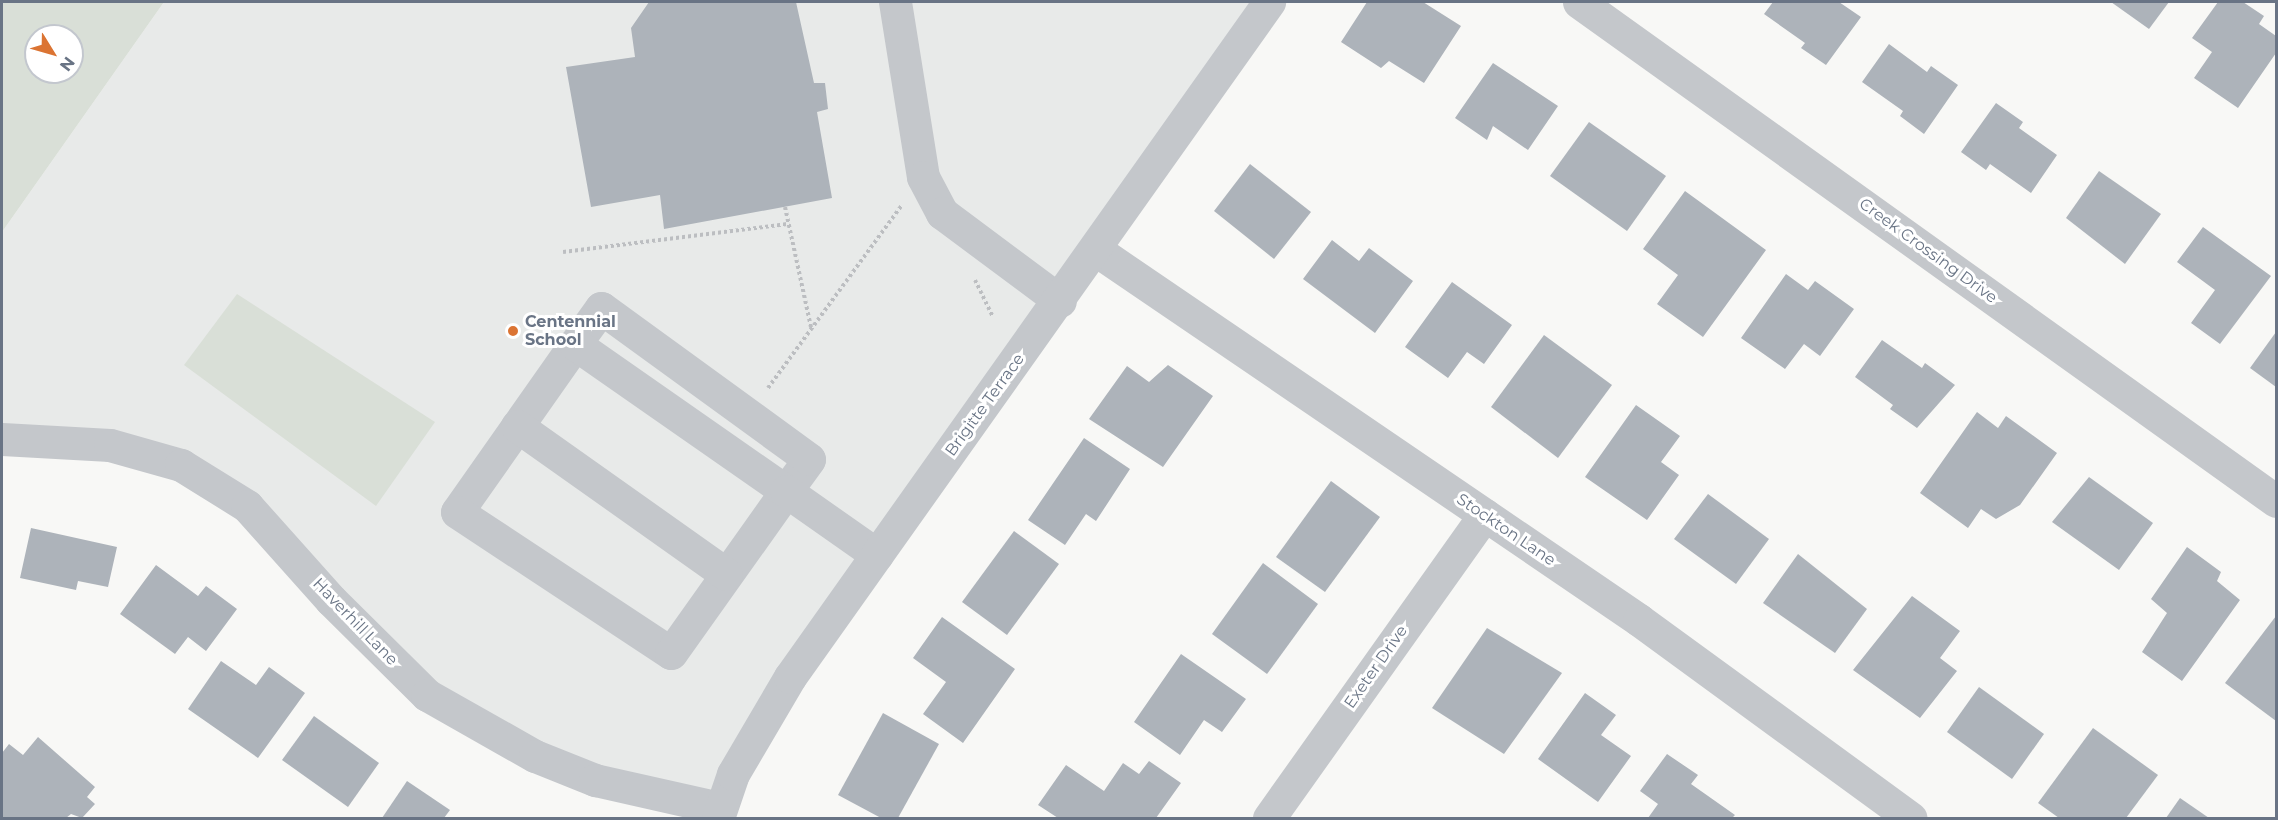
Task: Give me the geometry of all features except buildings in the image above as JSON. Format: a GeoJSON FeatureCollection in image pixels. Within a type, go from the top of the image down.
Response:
{"type":"FeatureCollection","features":[{"type":"Feature","properties":{"kind":"street"},"geometry":{"type":"LineString","coordinates":[[895,2],[923,177],[942,213],[1059,301]]}},
{"type":"Feature","properties":{"kind":"street","name":"Brigitte Terrace"},"geometry":{"type":"LineString","coordinates":[[719,814],[733,774],[790,676],[1096,250],[1269,2]]}},
{"type":"Feature","properties":{"kind":"street","name":"Creek Crossing Drive"},"geometry":{"type":"LineString","coordinates":[[1579,2],[2277,501]]}},
{"type":"Feature","properties":{"kind":"street","name":"Stockton Lane"},"geometry":{"type":"LineString","coordinates":[[1096,250],[1639,620],[1911,819]]}},
{"type":"Feature","properties":{"kind":"street"},"geometry":{"type":"LineString","coordinates":[[601,308],[809,459],[671,653],[458,512],[575,344],[601,308]]}},
{"type":"Feature","properties":{"kind":"street"},"geometry":{"type":"LineString","coordinates":[[575,344],[877,555]]}},
{"type":"Feature","properties":{"kind":"street"},"geometry":{"type":"LineString","coordinates":[[517,426],[726,574]]}},
{"type":"Feature","properties":{"kind":"street","name":"Haverhill Lane"},"geometry":{"type":"LineString","coordinates":[[2,439],[110,445],[181,465],[247,506],[331,600],[427,695],[535,756],[595,780],[719,814]]}},
{"type":"Feature","properties":{"kind":"street","name":"Exeter Drive"},"geometry":{"type":"LineString","coordinates":[[1269,819],[1484,515]]}},
{"type":"Feature","properties":{"kind":"path"},"geometry":{"type":"LineString","coordinates":[[748,415],[904,202]]}},
{"type":"Feature","properties":{"kind":"path"},"geometry":{"type":"LineString","coordinates":[[786,207],[812,328]]}},
{"type":"Feature","properties":{"kind":"path"},"geometry":{"type":"LineString","coordinates":[[563,252],[789,224]]}},
{"type":"Feature","properties":{"kind":"shaded area"},"geometry":{"type":"Polygon","coordinates":[[[2,2],[164,2],[2,232],[2,2]]]}},
{"type":"Feature","properties":{"kind":"shaded area","name":"Centennial School"},"geometry":{"type":"Polygon","coordinates":[[[164,2],[1258,2],[713,802],[599,774],[432,690],[250,498],[2,430],[2,232],[164,2]]]}},
{"type":"Feature","properties":{"kind":"shaded area"},"geometry":{"type":"Polygon","coordinates":[[[237,294],[435,422],[376,506],[184,365],[237,294]]]}},
{"type":"Feature","properties":{"kind":"place","name":"Centennial School"},"geometry":{"type":"Point","coordinates":[513,331]}}]}
